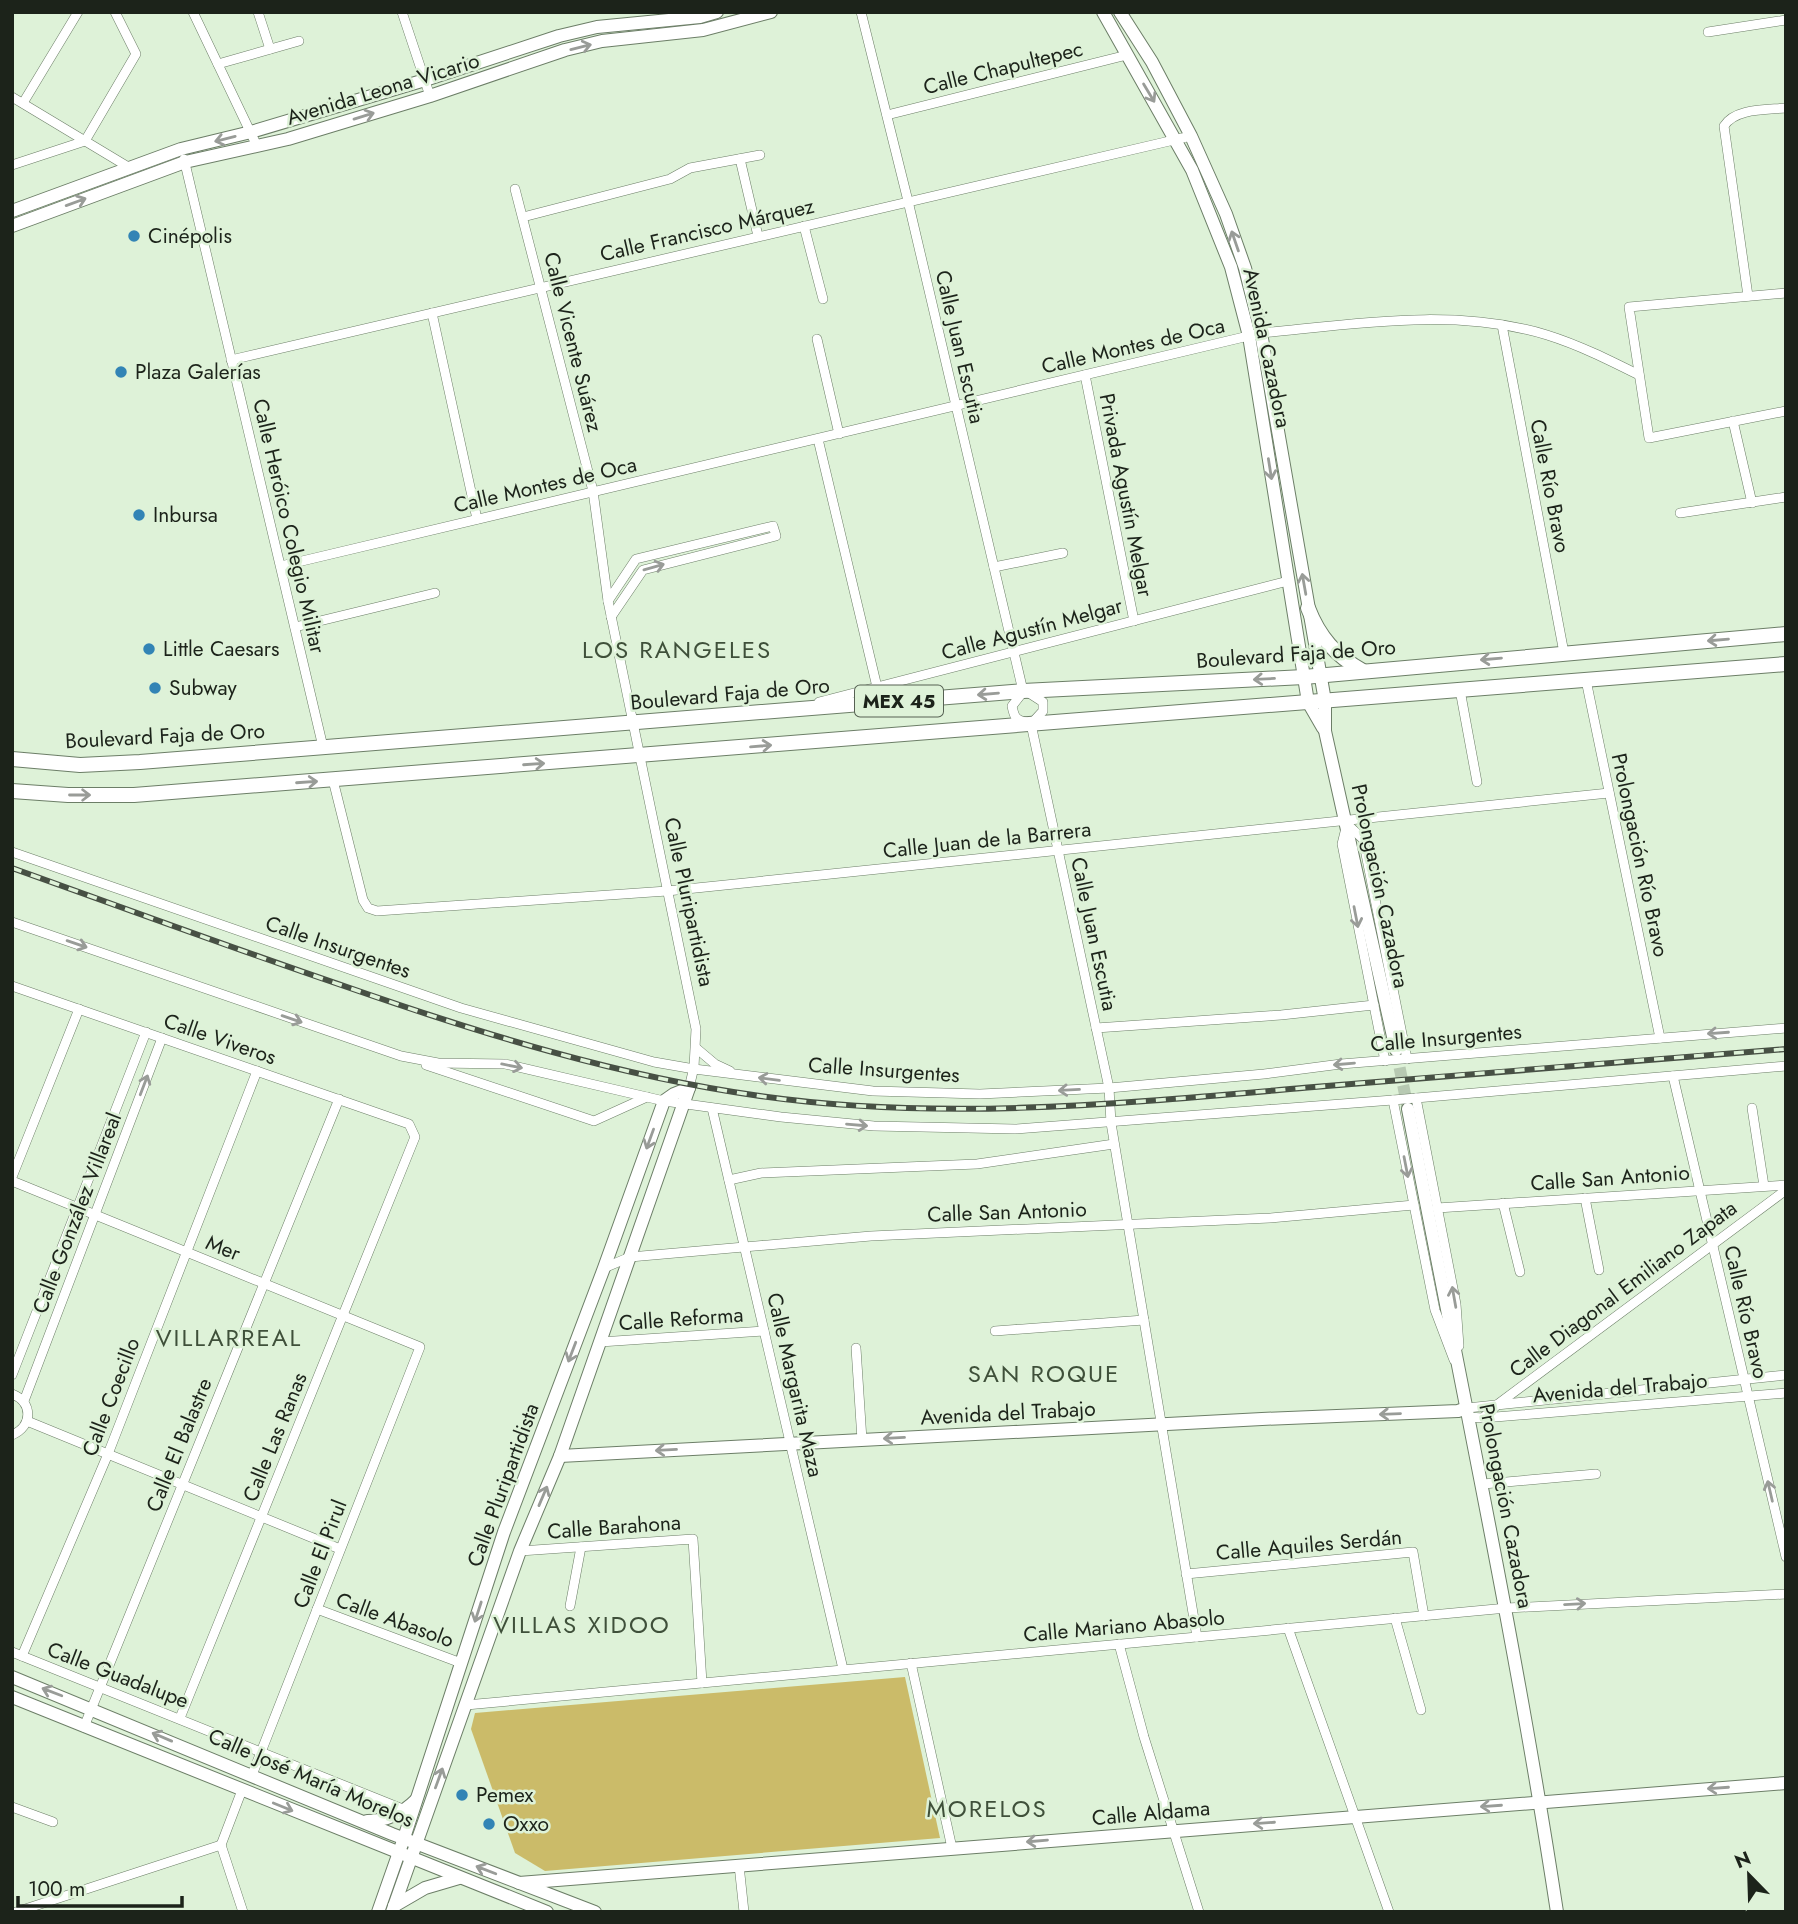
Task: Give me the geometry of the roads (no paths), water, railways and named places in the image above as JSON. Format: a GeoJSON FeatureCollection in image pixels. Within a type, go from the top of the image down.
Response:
{"type":"FeatureCollection","features":[{"type":"Feature","properties":{"kind":"main road"},"geometry":{"type":"LineString","coordinates":[[1308,608],[1329,646],[1363,671]]}},
{"type":"Feature","properties":{"kind":"main road","name":"Boulevard Faja de Oro"},"geometry":{"type":"LineString","coordinates":[[12,759],[80,765],[631,724],[1023,691],[1304,677],[1786,634]]}},
{"type":"Feature","properties":{"kind":"main road","name":"MEX 45"},"geometry":{"type":"LineString","coordinates":[[12,791],[68,795],[134,795],[1786,664]]}},
{"type":"Feature","properties":{"kind":"street"},"geometry":{"type":"LineString","coordinates":[[23,103],[78,12]]}},
{"type":"Feature","properties":{"kind":"street"},"geometry":{"type":"LineString","coordinates":[[12,165],[85,141],[136,54],[115,12]]}},
{"type":"Feature","properties":{"kind":"street"},"geometry":{"type":"LineString","coordinates":[[193,12],[257,146]]}},
{"type":"Feature","properties":{"kind":"street"},"geometry":{"type":"LineString","coordinates":[[258,12],[270,49]]}},
{"type":"Feature","properties":{"kind":"street"},"geometry":{"type":"LineString","coordinates":[[402,12],[430,96]]}},
{"type":"Feature","properties":{"kind":"street","name":"Avenida Leona Vicario"},"geometry":{"type":"LineString","coordinates":[[12,226],[183,156],[251,132],[425,80],[559,36],[597,27],[700,17],[717,12]]}},
{"type":"Feature","properties":{"kind":"street","name":"Avenida Leona Vicario"},"geometry":{"type":"LineString","coordinates":[[12,211],[131,168],[183,156],[257,146],[430,96],[602,41],[703,30],[771,12]]}},
{"type":"Feature","properties":{"kind":"street","name":"Calle Juan Escutia"},"geometry":{"type":"LineString","coordinates":[[861,12],[1023,691]]}},
{"type":"Feature","properties":{"kind":"street","name":"Avenida Cazadora"},"geometry":{"type":"LineString","coordinates":[[1102,12],[1177,139],[1212,215],[1255,335],[1320,675]]}},
{"type":"Feature","properties":{"kind":"street","name":"Avenida Cazadora"},"geometry":{"type":"LineString","coordinates":[[1120,12],[1152,62],[1191,136],[1245,268],[1288,581],[1304,677]]}},
{"type":"Feature","properties":{"kind":"street"},"geometry":{"type":"LineString","coordinates":[[1708,32],[1786,20]]}},
{"type":"Feature","properties":{"kind":"street"},"geometry":{"type":"LineString","coordinates":[[218,64],[299,41]]}},
{"type":"Feature","properties":{"kind":"street","name":"Calle Chapultepec"},"geometry":{"type":"LineString","coordinates":[[887,115],[1127,55]]}},
{"type":"Feature","properties":{"kind":"street"},"geometry":{"type":"LineString","coordinates":[[484,60],[489,76]]}},
{"type":"Feature","properties":{"kind":"street"},"geometry":{"type":"LineString","coordinates":[[12,97],[131,168]]}},
{"type":"Feature","properties":{"kind":"street"},"geometry":{"type":"LineString","coordinates":[[1748,296],[1724,126],[1728,118],[1736,114],[1786,108]]}},
{"type":"Feature","properties":{"kind":"street","name":"Calle Francisco Márquez"},"geometry":{"type":"LineString","coordinates":[[231,360],[1191,136]]}},
{"type":"Feature","properties":{"kind":"street"},"geometry":{"type":"LineString","coordinates":[[523,217],[670,179],[690,169],[760,155]]}},
{"type":"Feature","properties":{"kind":"street","name":"Calle Heróico Colegio Militar"},"geometry":{"type":"LineString","coordinates":[[183,156],[324,747]]}},
{"type":"Feature","properties":{"kind":"street"},"geometry":{"type":"LineString","coordinates":[[740,159],[758,236]]}},
{"type":"Feature","properties":{"kind":"street","name":"Calle Vicente Suárez"},"geometry":{"type":"LineString","coordinates":[[515,189],[593,491],[608,601],[631,724]]}},
{"type":"Feature","properties":{"kind":"street"},"geometry":{"type":"LineString","coordinates":[[804,226],[823,299]]}},
{"type":"Feature","properties":{"kind":"street"},"geometry":{"type":"LineString","coordinates":[[1786,293],[1629,307],[1649,438],[1786,411]]}},
{"type":"Feature","properties":{"kind":"street"},"geometry":{"type":"LineString","coordinates":[[432,313],[477,519]]}},
{"type":"Feature","properties":{"kind":"street","name":"Calle Montes de Oca"},"geometry":{"type":"LineString","coordinates":[[281,566],[1255,335],[1351,325],[1442,320],[1502,326],[1544,334],[1593,352],[1639,375]]}},
{"type":"Feature","properties":{"kind":"street","name":"Calle Río Bravo"},"geometry":{"type":"LineString","coordinates":[[1502,326],[1564,653]]}},
{"type":"Feature","properties":{"kind":"street"},"geometry":{"type":"LineString","coordinates":[[817,340],[839,433]]}},
{"type":"Feature","properties":{"kind":"street","name":"Privada Agustín Melgar"},"geometry":{"type":"LineString","coordinates":[[1085,375],[1134,621]]}},
{"type":"Feature","properties":{"kind":"street"},"geometry":{"type":"LineString","coordinates":[[1733,421],[1752,503]]}},
{"type":"Feature","properties":{"kind":"street"},"geometry":{"type":"LineString","coordinates":[[817,439],[877,687]]}},
{"type":"Feature","properties":{"kind":"street"},"geometry":{"type":"LineString","coordinates":[[1680,513],[1786,497]]}},
{"type":"Feature","properties":{"kind":"street"},"geometry":{"type":"LineString","coordinates":[[608,601],[636,559],[773,526],[776,536],[643,570],[611,617]]}},
{"type":"Feature","properties":{"kind":"street"},"geometry":{"type":"LineString","coordinates":[[699,543],[701,555]]}},
{"type":"Feature","properties":{"kind":"street"},"geometry":{"type":"LineString","coordinates":[[994,567],[1063,553]]}},
{"type":"Feature","properties":{"kind":"street","name":"Calle Agustín Melgar"},"geometry":{"type":"LineString","coordinates":[[786,711],[1288,581]]}},
{"type":"Feature","properties":{"kind":"street"},"geometry":{"type":"LineString","coordinates":[[295,627],[435,593]]}},
{"type":"Feature","properties":{"kind":"street","name":"Prolongación Cazadora"},"geometry":{"type":"LineString","coordinates":[[1320,675],[1325,701],[1325,732],[1396,1050]]}},
{"type":"Feature","properties":{"kind":"street","name":"Prolongación Cazadora"},"geometry":{"type":"LineString","coordinates":[[1304,677],[1308,702],[1325,732]]}},
{"type":"Feature","properties":{"kind":"street","name":"Prolongación Río Bravo"},"geometry":{"type":"LineString","coordinates":[[1586,680],[1660,1038]]}},
{"type":"Feature","properties":{"kind":"street"},"geometry":{"type":"LineString","coordinates":[[1460,690],[1477,782]]}},
{"type":"Feature","properties":{"kind":"street"},"geometry":{"type":"LineString","coordinates":[[1023,691],[1043,702],[1044,711],[1031,724],[1018,720],[1014,715],[1012,705],[1023,691]]}},
{"type":"Feature","properties":{"kind":"street","name":"Calle Pluripartidista"},"geometry":{"type":"LineString","coordinates":[[393,1909],[410,1841],[466,1704],[520,1551],[560,1456],[694,1069],[696,1048],[693,1014],[631,724]]}},
{"type":"Feature","properties":{"kind":"street","name":"Calle Juan Escutia"},"geometry":{"type":"LineString","coordinates":[[1031,724],[1109,1088],[1114,1144],[1197,1637]]}},
{"type":"Feature","properties":{"kind":"street","name":"Calle Juan de la Barrera"},"geometry":{"type":"LineString","coordinates":[[333,780],[363,900],[368,908],[377,911],[667,891],[1346,823],[1609,793]]}},
{"type":"Feature","properties":{"kind":"street"},"geometry":{"type":"LineString","coordinates":[[1346,823],[1342,844],[1385,1061]]}},
{"type":"Feature","properties":{"kind":"street"},"geometry":{"type":"LineString","coordinates":[[1346,823],[1363,839],[1407,1059]]}},
{"type":"Feature","properties":{"kind":"street","name":"Calle Insurgentes"},"geometry":{"type":"LineString","coordinates":[[12,852],[461,1008],[654,1062],[873,1091],[980,1094],[1109,1088],[1407,1059],[1786,1028]]}},
{"type":"Feature","properties":{"kind":"street"},"geometry":{"type":"LineString","coordinates":[[12,922],[594,1121],[648,1097]]}},
{"type":"Feature","properties":{"kind":"street","name":"Calle Viveros"},"geometry":{"type":"LineString","coordinates":[[13,987],[339,1099],[409,1124],[414,1130]]}},
{"type":"Feature","properties":{"kind":"street","name":"Calle Juan Escutia"},"geometry":{"type":"LineString","coordinates":[[1096,1028],[1374,1005]]}},
{"type":"Feature","properties":{"kind":"street"},"geometry":{"type":"LineString","coordinates":[[12,1179],[79,1009]]}},
{"type":"Feature","properties":{"kind":"street","name":"Calle González Villareal"},"geometry":{"type":"LineString","coordinates":[[12,1374],[146,1032]]}},
{"type":"Feature","properties":{"kind":"street","name":"Calle González Villareal"},"geometry":{"type":"LineString","coordinates":[[24,1401],[162,1038]]}},
{"type":"Feature","properties":{"kind":"street"},"geometry":{"type":"LineString","coordinates":[[696,1048],[715,1064],[741,1075]]}},
{"type":"Feature","properties":{"kind":"street"},"geometry":{"type":"LineString","coordinates":[[401,1056],[438,1063],[505,1065],[663,1101],[792,1119],[874,1126],[1016,1129],[1393,1100],[1412,1104],[1786,1066]]}},
{"type":"Feature","properties":{"kind":"street","name":"Calle Coecillo"},"geometry":{"type":"LineString","coordinates":[[22,1656],[108,1454],[257,1071]]}},
{"type":"Feature","properties":{"kind":"street","name":"Calle Río Bravo"},"geometry":{"type":"LineString","coordinates":[[1674,1076],[1786,1557]]}},
{"type":"Feature","properties":{"kind":"street"},"geometry":{"type":"LineString","coordinates":[[663,1101],[689,1088]]}},
{"type":"Feature","properties":{"kind":"street","name":"Calle El Balastre"},"geometry":{"type":"LineString","coordinates":[[84,1727],[339,1099]]}},
{"type":"Feature","properties":{"kind":"street"},"geometry":{"type":"LineString","coordinates":[[1393,1100],[1435,1310],[1449,1351],[1457,1365]]}},
{"type":"Feature","properties":{"kind":"street","name":"Calle Pluripartidista"},"geometry":{"type":"LineString","coordinates":[[410,1841],[416,1800],[504,1532],[604,1268],[663,1101]]}},
{"type":"Feature","properties":{"kind":"street"},"geometry":{"type":"LineString","coordinates":[[1412,1104],[1456,1304],[1459,1349],[1457,1365]]}},
{"type":"Feature","properties":{"kind":"street","name":"Prolongación Cazadora"},"geometry":{"type":"LineString","coordinates":[[1412,1104],[1464,1412],[1483,1484],[1507,1608],[1557,1912]]}},
{"type":"Feature","properties":{"kind":"street","name":"Calle Margarita Maza"},"geometry":{"type":"LineString","coordinates":[[712,1108],[843,1670]]}},
{"type":"Feature","properties":{"kind":"street"},"geometry":{"type":"LineString","coordinates":[[1752,1108],[1764,1186]]}},
{"type":"Feature","properties":{"kind":"street","name":"Calle Las Ranas"},"geometry":{"type":"LineString","coordinates":[[180,1718],[415,1137],[414,1130]]}},
{"type":"Feature","properties":{"kind":"street"},"geometry":{"type":"LineString","coordinates":[[729,1180],[761,1173],[977,1164],[1114,1144]]}},
{"type":"Feature","properties":{"kind":"street","name":"Mer"},"geometry":{"type":"LineString","coordinates":[[12,1179],[419,1347]]}},
{"type":"Feature","properties":{"kind":"street","name":"Calle San Antonio"},"geometry":{"type":"LineString","coordinates":[[1437,1208],[1764,1186],[1786,1188]]}},
{"type":"Feature","properties":{"kind":"street","name":"Calle Diagonal Emiliano Zapata"},"geometry":{"type":"LineString","coordinates":[[1483,1418],[1786,1188]]}},
{"type":"Feature","properties":{"kind":"street"},"geometry":{"type":"LineString","coordinates":[[1585,1198],[1599,1270]]}},
{"type":"Feature","properties":{"kind":"street"},"geometry":{"type":"LineString","coordinates":[[1503,1203],[1520,1272]]}},
{"type":"Feature","properties":{"kind":"street","name":"Calle San Antonio"},"geometry":{"type":"LineString","coordinates":[[604,1268],[630,1257],[744,1246],[998,1228],[1270,1218],[1414,1205]]}},
{"type":"Feature","properties":{"kind":"street"},"geometry":{"type":"LineString","coordinates":[[995,1331],[1144,1320]]}},
{"type":"Feature","properties":{"kind":"street","name":"Calle Reforma"},"geometry":{"type":"LineString","coordinates":[[600,1342],[764,1331]]}},
{"type":"Feature","properties":{"kind":"street","name":"Calle El Pirul"},"geometry":{"type":"LineString","coordinates":[[252,1775],[419,1347]]}},
{"type":"Feature","properties":{"kind":"street"},"geometry":{"type":"LineString","coordinates":[[856,1348],[862,1440]]}},
{"type":"Feature","properties":{"kind":"street","name":"Avenida del Trabajo"},"geometry":{"type":"LineString","coordinates":[[560,1456],[1161,1424],[1464,1412],[1498,1404],[1786,1375]]}},
{"type":"Feature","properties":{"kind":"street","name":"Avenida del Trabajo"},"geometry":{"type":"LineString","coordinates":[[1464,1412],[1483,1418],[1786,1393]]}},
{"type":"Feature","properties":{"kind":"street"},"geometry":{"type":"LineString","coordinates":[[12,1394],[24,1401],[28,1414],[24,1427],[12,1435]]}},
{"type":"Feature","properties":{"kind":"street"},"geometry":{"type":"LineString","coordinates":[[556,1396],[578,1404]]}},
{"type":"Feature","properties":{"kind":"street"},"geometry":{"type":"LineString","coordinates":[[27,1421],[340,1549]]}},
{"type":"Feature","properties":{"kind":"street"},"geometry":{"type":"LineString","coordinates":[[1483,1484],[1596,1474]]}},
{"type":"Feature","properties":{"kind":"street","name":"Calle Barahona"},"geometry":{"type":"LineString","coordinates":[[520,1551],[693,1539],[702,1683]]}},
{"type":"Feature","properties":{"kind":"street"},"geometry":{"type":"LineString","coordinates":[[570,1606],[581,1547]]}},
{"type":"Feature","properties":{"kind":"street","name":"Calle Aquiles Serdán"},"geometry":{"type":"LineString","coordinates":[[1186,1574],[1413,1552],[1424,1616]]}},
{"type":"Feature","properties":{"kind":"street","name":"Calle Mariano Abasolo"},"geometry":{"type":"LineString","coordinates":[[466,1704],[1507,1608],[1786,1594]]}},
{"type":"Feature","properties":{"kind":"street","name":"Calle Abasolo"},"geometry":{"type":"LineString","coordinates":[[317,1609],[461,1663]]}},
{"type":"Feature","properties":{"kind":"street"},"geometry":{"type":"LineString","coordinates":[[1395,1618],[1421,1710]]}},
{"type":"Feature","properties":{"kind":"street"},"geometry":{"type":"LineString","coordinates":[[1288,1628],[1389,1912]]}},
{"type":"Feature","properties":{"kind":"street"},"geometry":{"type":"LineString","coordinates":[[1119,1644],[1199,1912]]}},
{"type":"Feature","properties":{"kind":"street","name":"Calle Guadalupe"},"geometry":{"type":"LineString","coordinates":[[12,1652],[405,1810]]}},
{"type":"Feature","properties":{"kind":"street"},"geometry":{"type":"LineString","coordinates":[[911,1663],[951,1848]]}},
{"type":"Feature","properties":{"kind":"street","name":"Calle José María Morelos"},"geometry":{"type":"LineString","coordinates":[[12,1677],[410,1841],[596,1912]]}},
{"type":"Feature","properties":{"kind":"street","name":"Calle José María Morelos"},"geometry":{"type":"LineString","coordinates":[[12,1698],[547,1912]]}},
{"type":"Feature","properties":{"kind":"street","name":"Calle Aldama"},"geometry":{"type":"LineString","coordinates":[[519,1883],[1786,1783]]}},
{"type":"Feature","properties":{"kind":"street"},"geometry":{"type":"LineString","coordinates":[[242,1790],[221,1845],[243,1912]]}},
{"type":"Feature","properties":{"kind":"street"},"geometry":{"type":"LineString","coordinates":[[361,1820],[379,1821],[405,1810],[416,1800]]}},
{"type":"Feature","properties":{"kind":"street"},"geometry":{"type":"LineString","coordinates":[[12,1807],[53,1822]]}},
{"type":"Feature","properties":{"kind":"street"},"geometry":{"type":"LineString","coordinates":[[16,1912],[221,1845]]}},
{"type":"Feature","properties":{"kind":"street","name":"Calle Pluripartidista"},"geometry":{"type":"LineString","coordinates":[[378,1912],[405,1856]]}},
{"type":"Feature","properties":{"kind":"street"},"geometry":{"type":"LineString","coordinates":[[739,1865],[744,1912]]}},
{"type":"Feature","properties":{"kind":"street"},"geometry":{"type":"LineString","coordinates":[[393,1909],[425,1888],[459,1878]]}},
{"type":"Feature","properties":{"kind":"tunnel"},"geometry":{"type":"LineString","coordinates":[[1396,1050],[1408,1109]]}},
{"type":"Feature","properties":{"kind":"railway"},"geometry":{"type":"LineString","coordinates":[[12,868],[305,973],[551,1052],[707,1088],[829,1104],[967,1109],[1106,1104],[1786,1049]]}},
{"type":"Feature","properties":{"kind":"place","name":"Cinépolis"},"geometry":{"type":"Point","coordinates":[134,236]}},
{"type":"Feature","properties":{"kind":"place","name":"Plaza Galerías"},"geometry":{"type":"Point","coordinates":[121,372]}},
{"type":"Feature","properties":{"kind":"place","name":"Inbursa"},"geometry":{"type":"Point","coordinates":[139,515]}},
{"type":"Feature","properties":{"kind":"place","name":"Little Caesars"},"geometry":{"type":"Point","coordinates":[149,649]}},
{"type":"Feature","properties":{"kind":"place","name":"Subway"},"geometry":{"type":"Point","coordinates":[155,688]}},
{"type":"Feature","properties":{"kind":"place","name":"Pemex"},"geometry":{"type":"Point","coordinates":[462,1795]}},
{"type":"Feature","properties":{"kind":"place","name":"Oxxo"},"geometry":{"type":"Point","coordinates":[489,1824]}},
{"type":"Feature","properties":{"kind":"district","name":"LOS RANGELES"},"geometry":{"type":"Point","coordinates":[677,649]}},
{"type":"Feature","properties":{"kind":"district","name":"VILLARREAL"},"geometry":{"type":"Point","coordinates":[229,1337]}},
{"type":"Feature","properties":{"kind":"district","name":"SAN ROQUE"},"geometry":{"type":"Point","coordinates":[1044,1373]}},
{"type":"Feature","properties":{"kind":"district","name":"VILLAS XIDOO"},"geometry":{"type":"Point","coordinates":[582,1624]}},
{"type":"Feature","properties":{"kind":"district","name":"MORELOS"},"geometry":{"type":"Point","coordinates":[987,1808]}}]}
